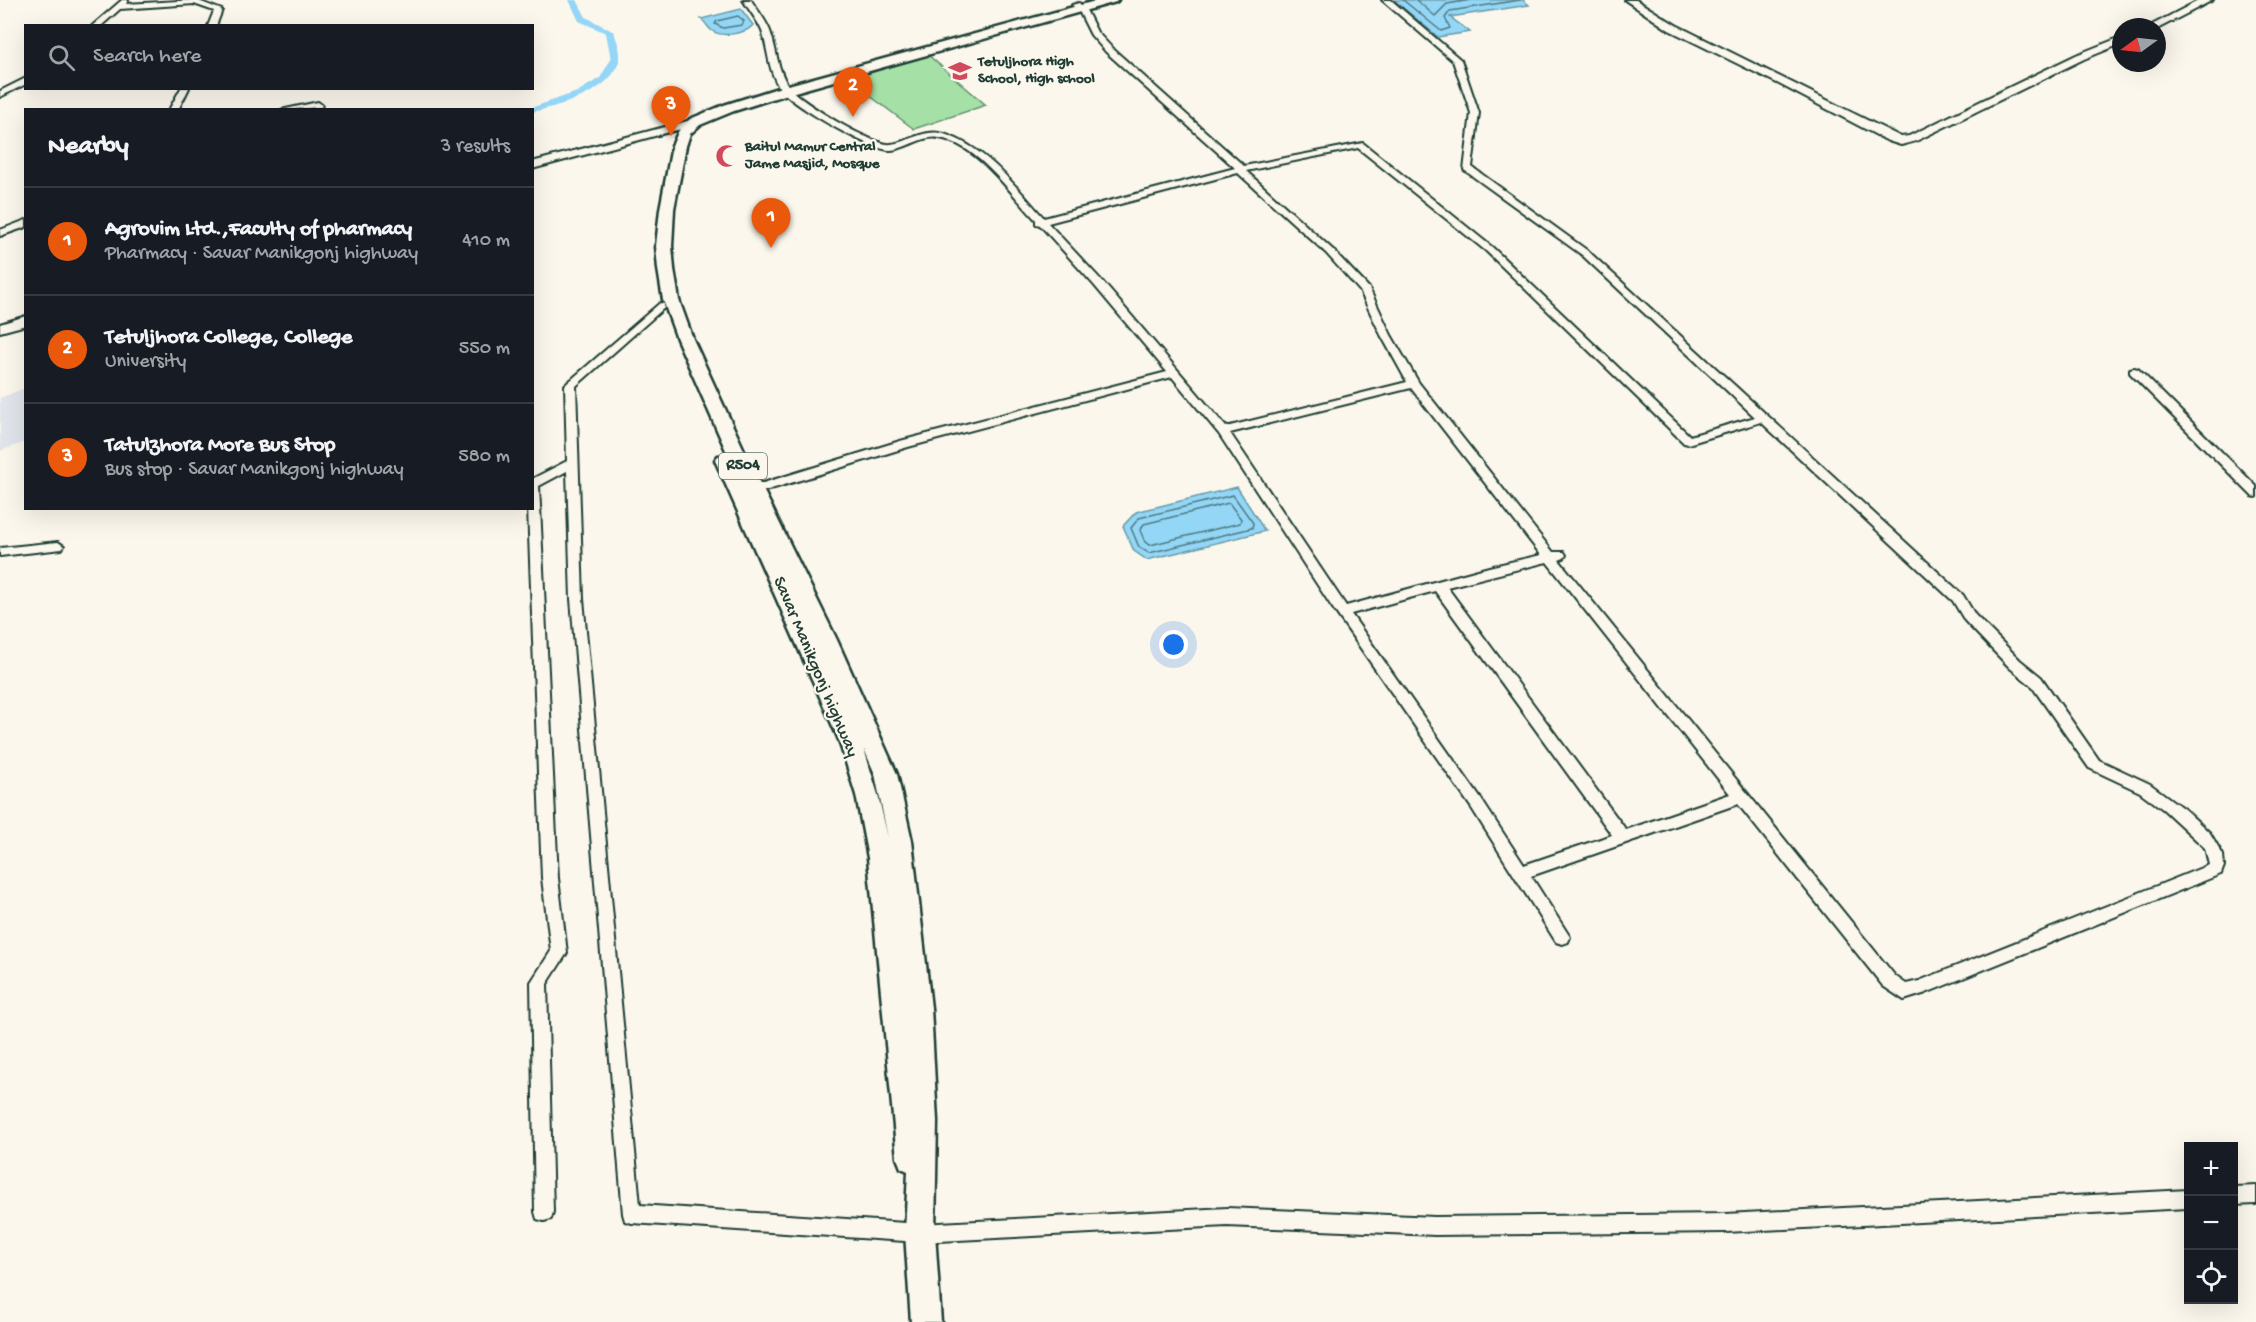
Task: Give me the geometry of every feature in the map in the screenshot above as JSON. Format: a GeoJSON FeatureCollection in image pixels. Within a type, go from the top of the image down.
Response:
{"type":"FeatureCollection","features":[{"type":"Feature","properties":{"kind":"main road"},"geometry":{"type":"LineString","coordinates":[[688,123],[784,88],[1083,4],[1112,0]]}},
{"type":"Feature","properties":{"kind":"main road","name":"Savar Manikgonj highway"},"geometry":{"type":"LineString","coordinates":[[688,123],[673,135],[668,149],[657,213],[653,264],[660,306],[686,375],[850,740],[867,795],[880,858],[892,990],[920,1233]]}},
{"type":"Feature","properties":{"kind":"main road","name":"R504"},"geometry":{"type":"LineString","coordinates":[[688,123],[674,168],[667,218],[666,269],[671,300],[685,339],[754,490],[827,640],[886,774],[900,841],[918,1008],[923,1121],[920,1233],[926,1322]]}},
{"type":"Feature","properties":{"kind":"street"},"geometry":{"type":"LineString","coordinates":[[98,24],[126,0]]}},
{"type":"Feature","properties":{"kind":"street"},"geometry":{"type":"LineString","coordinates":[[747,0],[766,31],[772,60],[784,88],[835,124],[881,146],[892,147],[915,138],[939,135],[956,141],[984,158],[1039,222],[1098,283],[1223,430],[1343,612],[1476,803],[1562,937]]}},
{"type":"Feature","properties":{"kind":"street"},"geometry":{"type":"LineString","coordinates":[[1083,4],[1094,33],[1109,50],[1329,250],[1365,290],[1386,336],[1414,384],[1554,557],[1740,797],[1889,981],[1904,992],[1920,988],[2216,869],[2217,864],[2208,840],[2145,788],[2106,772],[2094,764],[2036,681],[2015,664],[1970,618],[1958,598],[1585,253],[1467,168],[1475,113],[1456,60],[1386,0]]}},
{"type":"Feature","properties":{"kind":"street"},"geometry":{"type":"LineString","coordinates":[[1630,0],[1652,17],[1680,33],[1717,48],[1892,139],[1901,141],[1912,139],[2112,44]]}},
{"type":"Feature","properties":{"kind":"street"},"geometry":{"type":"LineString","coordinates":[[2166,21],[2208,0]]}},
{"type":"Feature","properties":{"kind":"street"},"geometry":{"type":"LineString","coordinates":[[117,7],[195,2],[218,10],[213,24]]}},
{"type":"Feature","properties":{"kind":"street"},"geometry":{"type":"LineString","coordinates":[[0,94],[24,81]]}},
{"type":"Feature","properties":{"kind":"street"},"geometry":{"type":"LineString","coordinates":[[174,108],[184,90]]}},
{"type":"Feature","properties":{"kind":"street"},"geometry":{"type":"LineString","coordinates":[[298,108],[318,105]]}},
{"type":"Feature","properties":{"kind":"street"},"geometry":{"type":"LineString","coordinates":[[534,165],[688,123]]}},
{"type":"Feature","properties":{"kind":"street"},"geometry":{"type":"LineString","coordinates":[[1039,222],[1241,169],[1360,146],[1490,249],[1688,440],[1763,418]]}},
{"type":"Feature","properties":{"kind":"street"},"geometry":{"type":"LineString","coordinates":[[0,232],[24,225]]}},
{"type":"Feature","properties":{"kind":"street"},"geometry":{"type":"LineString","coordinates":[[660,306],[570,385],[577,599],[632,1214],[920,1233],[1227,1217],[1435,1226],[1726,1223],[2184,1199]]}},
{"type":"Feature","properties":{"kind":"street"},"geometry":{"type":"LineString","coordinates":[[0,328],[24,321]]}},
{"type":"Feature","properties":{"kind":"street"},"geometry":{"type":"LineString","coordinates":[[2134,371],[2256,493]]}},
{"type":"Feature","properties":{"kind":"street"},"geometry":{"type":"LineString","coordinates":[[754,490],[904,444],[1175,373]]}},
{"type":"Feature","properties":{"kind":"street"},"geometry":{"type":"LineString","coordinates":[[1223,430],[1414,384]]}},
{"type":"Feature","properties":{"kind":"street"},"geometry":{"type":"LineString","coordinates":[[534,483],[573,463]]}},
{"type":"Feature","properties":{"kind":"street"},"geometry":{"type":"LineString","coordinates":[[533,510],[550,878],[559,953],[539,982],[544,1212]]}},
{"type":"Feature","properties":{"kind":"street"},"geometry":{"type":"LineString","coordinates":[[0,552],[58,546]]}},
{"type":"Feature","properties":{"kind":"street"},"geometry":{"type":"LineString","coordinates":[[1343,612],[1489,571],[1554,557]]}},
{"type":"Feature","properties":{"kind":"street"},"geometry":{"type":"LineString","coordinates":[[1438,585],[1623,838]]}},
{"type":"Feature","properties":{"kind":"street"},"geometry":{"type":"LineString","coordinates":[[1521,873],[1740,797]]}},
{"type":"Feature","properties":{"kind":"street"},"geometry":{"type":"LineString","coordinates":[[2238,1196],[2256,1195]]}},
{"type":"Feature","properties":{"kind":"shaded area"},"geometry":{"type":"Polygon","coordinates":[[[24,388],[24,442],[0,451],[0,398],[24,388]]]}},
{"type":"Feature","properties":{"kind":"green space"},"geometry":{"type":"Polygon","coordinates":[[[927,54],[986,105],[914,129],[849,80],[927,54]]]}},
{"type":"Feature","properties":{"kind":"water"},"geometry":{"type":"Polygon","coordinates":[[[1394,0],[1523,0],[1529,5],[1450,17],[1470,32],[1438,37],[1394,0]]]}},
{"type":"Feature","properties":{"kind":"water"},"geometry":{"type":"Polygon","coordinates":[[[741,9],[753,25],[739,33],[715,32],[701,19],[741,9]]]}},
{"type":"Feature","properties":{"kind":"water"},"geometry":{"type":"Polygon","coordinates":[[[1237,487],[1265,531],[1147,560],[1134,551],[1123,526],[1136,512],[1237,487]]]}},
{"type":"Feature","properties":{"kind":"waterway"},"geometry":{"type":"LineString","coordinates":[[534,109],[566,100],[592,88],[611,70],[615,59],[615,49],[610,32],[582,19],[573,0]]}},
{"type":"Feature","properties":{"kind":"place","name":"Tetuljhora High School, High school"},"geometry":{"type":"Point","coordinates":[960,71]}},
{"type":"Feature","properties":{"kind":"place","name":"Tetuljhora College, College"},"geometry":{"type":"Point","coordinates":[853,117]}},
{"type":"Feature","properties":{"kind":"place","name":"Tatulzhora More Bus Stop"},"geometry":{"type":"Point","coordinates":[671,136]}},
{"type":"Feature","properties":{"kind":"place","name":"Baitul Mamur Central Jame Masjid, Mosque"},"geometry":{"type":"Point","coordinates":[727,156]}},
{"type":"Feature","properties":{"kind":"place","name":"Agrovim Ltd.,Faculty of pharmacy"},"geometry":{"type":"Point","coordinates":[771,248]}}]}
